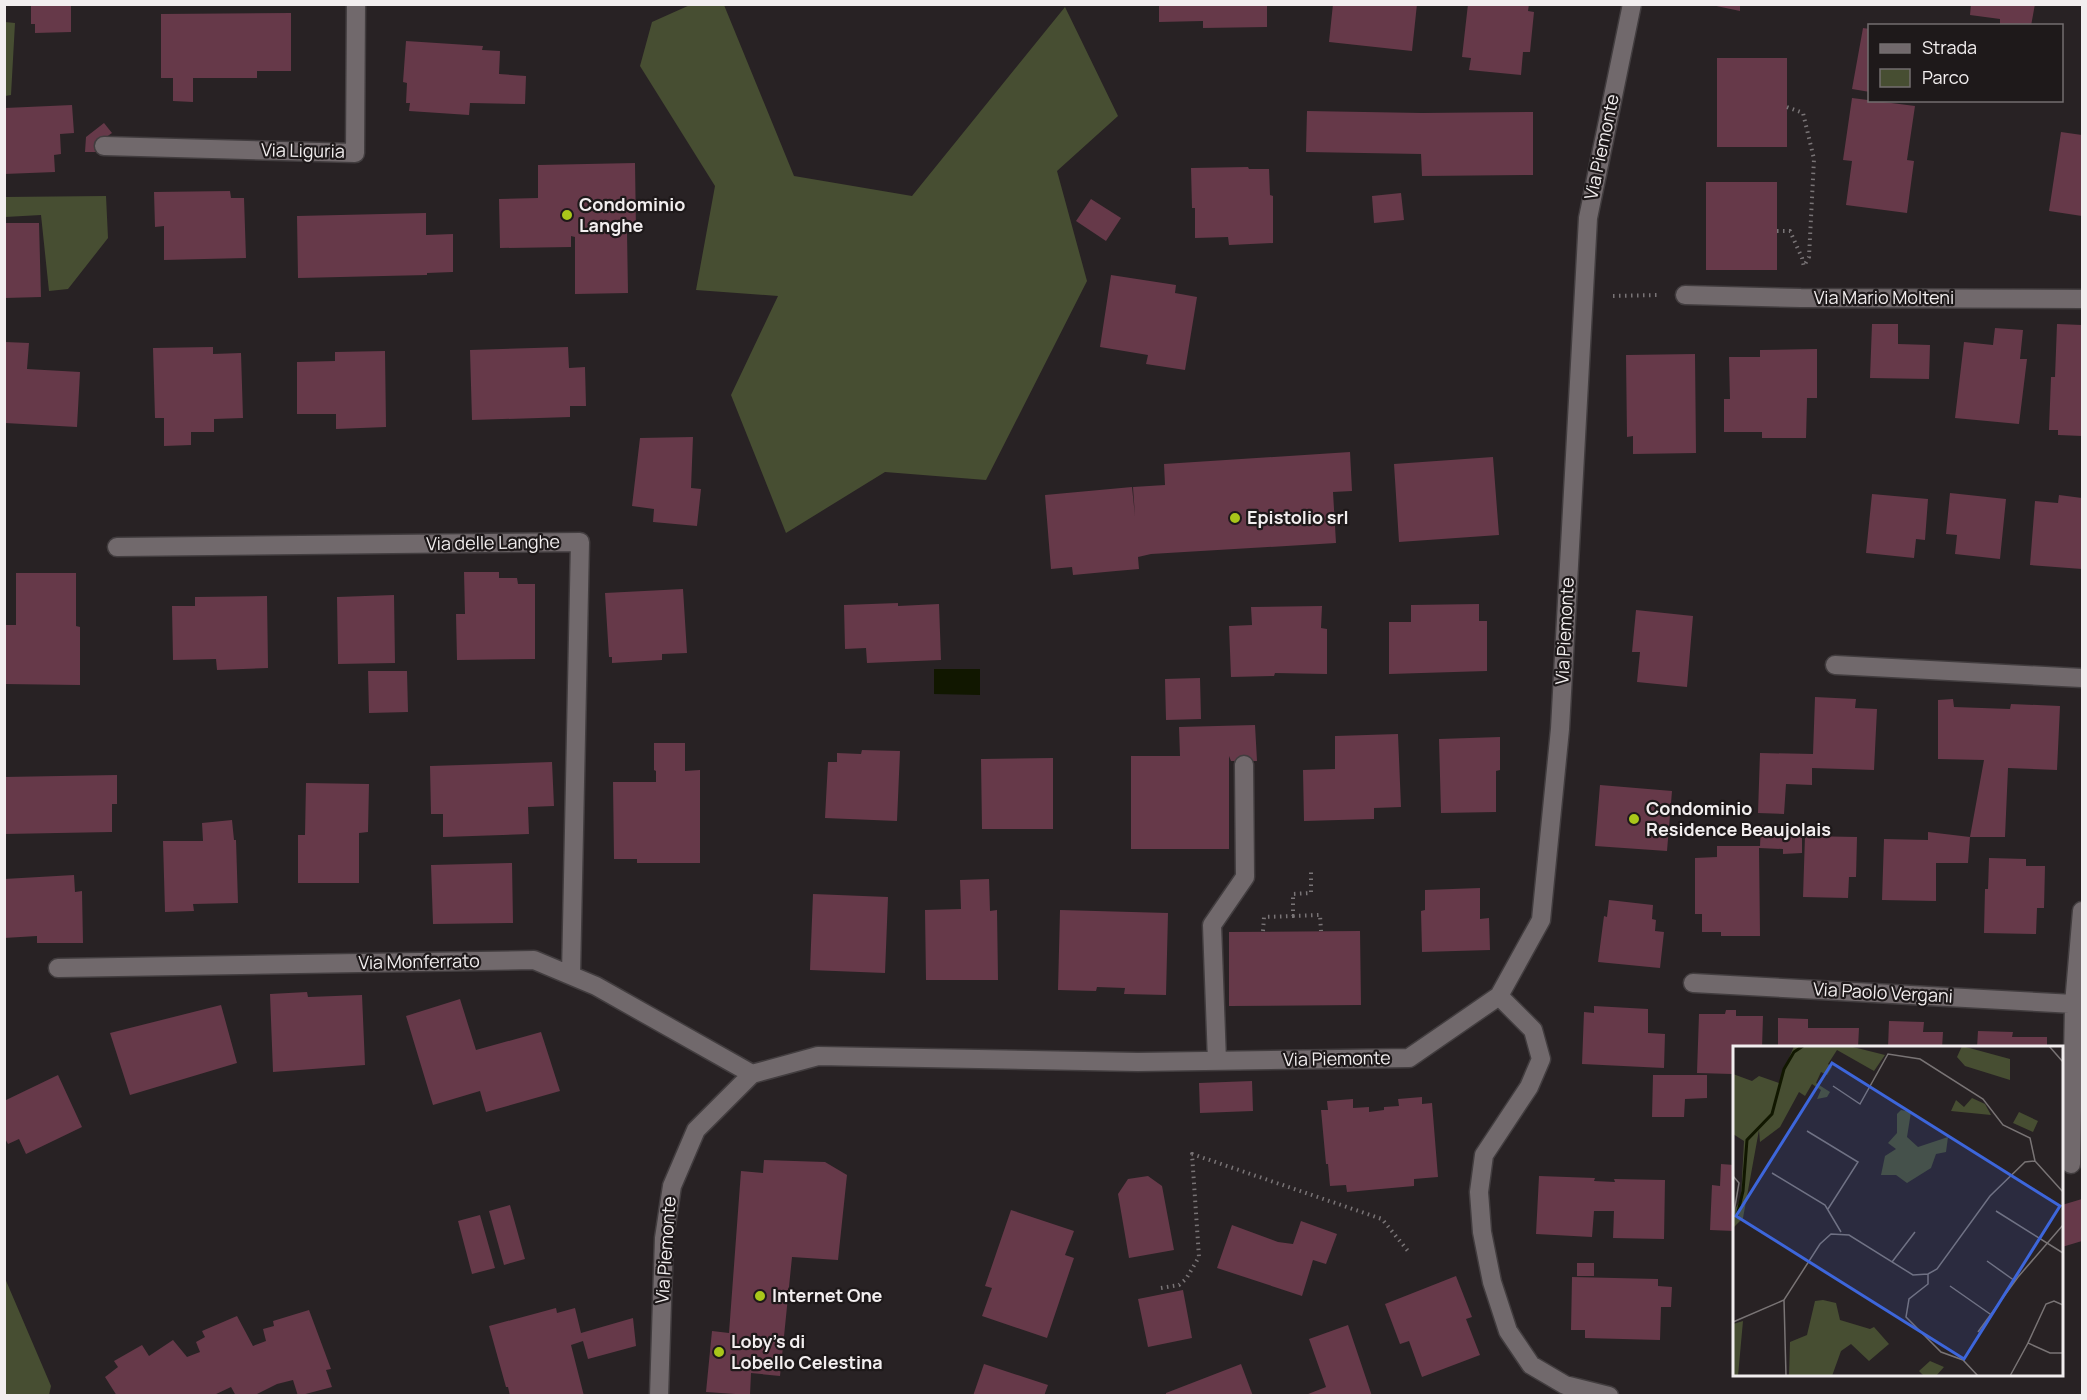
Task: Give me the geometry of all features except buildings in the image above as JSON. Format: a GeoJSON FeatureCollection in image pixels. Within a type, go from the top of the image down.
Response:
{"type":"FeatureCollection","features":[{"type":"Feature","properties":{"kind":"street","name":"Via Liguria"},"geometry":{"type":"LineString","coordinates":[[104,146],[355,153],[356,4]]}},
{"type":"Feature","properties":{"kind":"street","name":"Via Piemonte"},"geometry":{"type":"LineString","coordinates":[[659,1395],[664,1238],[672,1186],[696,1130],[752,1074],[818,1056],[1138,1062],[1408,1058],[1499,996],[1540,920],[1560,729],[1588,218],[1632,4]]}},
{"type":"Feature","properties":{"kind":"street","name":"Via Mario Molteni"},"geometry":{"type":"LineString","coordinates":[[1685,295],[1801,298],[2082,299]]}},
{"type":"Feature","properties":{"kind":"street","name":"Via delle Langhe"},"geometry":{"type":"LineString","coordinates":[[117,547],[580,542],[571,975]]}},
{"type":"Feature","properties":{"kind":"street"},"geometry":{"type":"LineString","coordinates":[[1835,664],[2082,678]]}},
{"type":"Feature","properties":{"kind":"street"},"geometry":{"type":"LineString","coordinates":[[1217,1061],[1212,925],[1245,877],[1244,765]]}},
{"type":"Feature","properties":{"kind":"street"},"geometry":{"type":"LineString","coordinates":[[2071,1164],[2074,1004],[2082,911]]}},
{"type":"Feature","properties":{"kind":"street","name":"Via Monferrato"},"geometry":{"type":"LineString","coordinates":[[58,968],[534,960],[596,986],[752,1074]]}},
{"type":"Feature","properties":{"kind":"street","name":"Via Paolo Vergani"},"geometry":{"type":"LineString","coordinates":[[1693,983],[2074,1004]]}},
{"type":"Feature","properties":{"kind":"street"},"geometry":{"type":"LineString","coordinates":[[1499,996],[1533,1030],[1540,1059],[1529,1087],[1484,1155],[1479,1192],[1482,1232],[1492,1282],[1508,1331],[1531,1365],[1565,1385],[1609,1395]]}},
{"type":"Feature","properties":{"kind":"path"},"geometry":{"type":"LineString","coordinates":[[1787,107],[1803,113],[1814,159],[1809,257],[1804,266],[1801,298]]}},
{"type":"Feature","properties":{"kind":"path"},"geometry":{"type":"LineString","coordinates":[[1777,231],[1790,231],[1804,266]]}},
{"type":"Feature","properties":{"kind":"path"},"geometry":{"type":"LineString","coordinates":[[1613,296],[1685,295]]}},
{"type":"Feature","properties":{"kind":"path"},"geometry":{"type":"LineString","coordinates":[[1293,916],[1293,894],[1311,893],[1311,868]]}},
{"type":"Feature","properties":{"kind":"path"},"geometry":{"type":"LineString","coordinates":[[1263,931],[1264,917],[1320,915],[1321,931]]}},
{"type":"Feature","properties":{"kind":"path"},"geometry":{"type":"LineString","coordinates":[[1161,1288],[1179,1285],[1186,1279],[1199,1257],[1192,1154],[1382,1219],[1408,1251]]}},
{"type":"Feature","properties":{"kind":"green space"},"geometry":{"type":"Polygon","coordinates":[[[690,5],[724,5],[794,176],[912,196],[1065,7],[1118,116],[1057,171],[1087,281],[986,480],[885,472],[786,533],[731,395],[778,296],[696,290],[715,186],[640,66],[652,22],[690,5]]]}},
{"type":"Feature","properties":{"kind":"green space"},"geometry":{"type":"Polygon","coordinates":[[[5,22],[15,23],[11,95],[5,96],[5,22]]]}},
{"type":"Feature","properties":{"kind":"green space"},"geometry":{"type":"Polygon","coordinates":[[[106,196],[108,238],[68,289],[49,291],[41,215],[5,217],[5,197],[106,196]]]}},
{"type":"Feature","properties":{"kind":"green space"},"geometry":{"type":"Polygon","coordinates":[[[4,1276],[51,1386],[49,1395],[5,1395],[4,1276]]]}},
{"type":"Feature","properties":{"kind":"shaded area"},"geometry":{"type":"Polygon","coordinates":[[[934,669],[980,669],[980,695],[934,694],[934,669]]]}},
{"type":"Feature","properties":{"kind":"place","name":"Condominio Langhe"},"geometry":{"type":"Point","coordinates":[567,215]}},
{"type":"Feature","properties":{"kind":"place","name":"Epistolio srl"},"geometry":{"type":"Point","coordinates":[1235,518]}},
{"type":"Feature","properties":{"kind":"place","name":"Condominio Residence Beaujolais"},"geometry":{"type":"Point","coordinates":[1634,819]}},
{"type":"Feature","properties":{"kind":"place","name":"Internet One"},"geometry":{"type":"Point","coordinates":[760,1296]}},
{"type":"Feature","properties":{"kind":"place","name":"Loby's di Lobello Celestina"},"geometry":{"type":"Point","coordinates":[719,1352]}}]}
